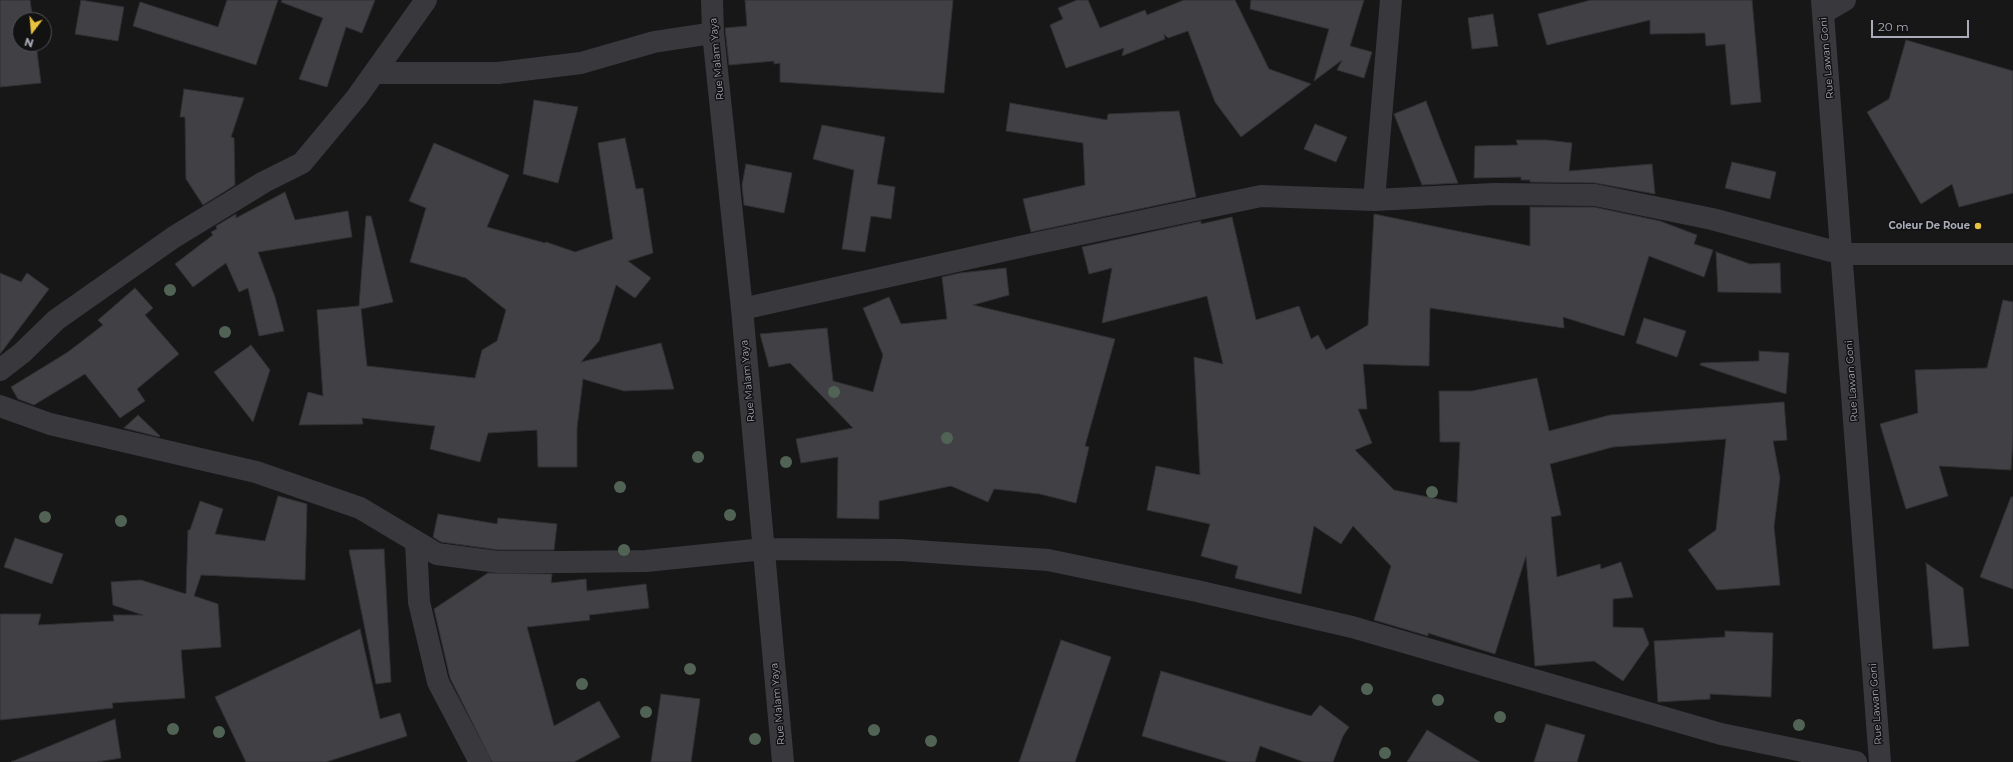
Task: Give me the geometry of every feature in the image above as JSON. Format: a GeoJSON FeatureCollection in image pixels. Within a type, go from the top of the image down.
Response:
{"type":"FeatureCollection","features":[{"type":"Feature","properties":{"kind":"street"},"geometry":{"type":"LineString","coordinates":[[0,370],[22,353],[56,320],[174,237],[264,182],[302,163],[348,109],[426,0]]}},
{"type":"Feature","properties":{"kind":"street","name":"Rue Malam Yaya"},"geometry":{"type":"LineString","coordinates":[[712,0],[713,33],[742,309],[783,762]]}},
{"type":"Feature","properties":{"kind":"street"},"geometry":{"type":"LineString","coordinates":[[1374,200],[1391,0]]}},
{"type":"Feature","properties":{"kind":"street"},"geometry":{"type":"LineString","coordinates":[[1822,7],[1845,0]]}},
{"type":"Feature","properties":{"kind":"street","name":"Rue Lawan Goni"},"geometry":{"type":"LineString","coordinates":[[1822,7],[1843,254],[1880,762]]}},
{"type":"Feature","properties":{"kind":"street"},"geometry":{"type":"LineString","coordinates":[[374,73],[498,74],[581,63],[654,42],[713,33]]}},
{"type":"Feature","properties":{"kind":"street"},"geometry":{"type":"LineString","coordinates":[[742,309],[1033,244],[1261,196],[1374,200],[1494,194],[1595,195],[1712,219],[1843,254],[2013,254]]}},
{"type":"Feature","properties":{"kind":"street"},"geometry":{"type":"LineString","coordinates":[[0,406],[50,424],[256,472],[360,508],[385,522],[416,543],[437,554],[498,562],[646,561],[764,549],[901,550],[1048,560],[1197,591],[1352,627],[1721,734],[1856,762]]}},
{"type":"Feature","properties":{"kind":"street"},"geometry":{"type":"LineString","coordinates":[[416,543],[419,602],[438,682],[480,762]]}},
{"type":"Feature","properties":{"kind":"building"},"geometry":{"type":"Polygon","coordinates":[[[0,0],[30,0],[32,12],[12,12],[12,52],[37,52],[41,83],[0,87],[0,0]]]}},
{"type":"Feature","properties":{"kind":"building"},"geometry":{"type":"Polygon","coordinates":[[[81,0],[124,7],[118,41],[75,34],[81,0]]]}},
{"type":"Feature","properties":{"kind":"building"},"geometry":{"type":"Polygon","coordinates":[[[227,0],[278,0],[256,65],[133,26],[140,2],[218,27],[227,0]]]}},
{"type":"Feature","properties":{"kind":"building"},"geometry":{"type":"Polygon","coordinates":[[[282,0],[375,0],[362,33],[346,27],[327,87],[299,79],[323,18],[281,2],[282,0]]]}},
{"type":"Feature","properties":{"kind":"building"},"geometry":{"type":"Polygon","coordinates":[[[745,0],[953,0],[944,93],[780,82],[780,63],[774,64],[774,61],[729,65],[725,28],[747,26],[745,0]]]}},
{"type":"Feature","properties":{"kind":"building"},"geometry":{"type":"Polygon","coordinates":[[[1077,0],[1088,0],[1100,28],[1145,10],[1147,15],[1184,0],[1235,0],[1269,69],[1311,84],[1241,137],[1215,102],[1188,31],[1168,38],[1164,34],[1165,39],[1122,56],[1124,48],[1066,68],[1050,25],[1063,19],[1058,8],[1077,0]]]}},
{"type":"Feature","properties":{"kind":"building"},"geometry":{"type":"Polygon","coordinates":[[[1251,0],[1364,0],[1350,46],[1372,52],[1364,78],[1337,70],[1342,60],[1314,81],[1329,29],[1250,9],[1251,0]]]}},
{"type":"Feature","properties":{"kind":"building"},"geometry":{"type":"Polygon","coordinates":[[[1591,0],[1752,0],[1761,102],[1731,105],[1725,44],[1706,46],[1705,33],[1650,34],[1650,20],[1547,45],[1538,14],[1591,0]]]}},
{"type":"Feature","properties":{"kind":"building"},"geometry":{"type":"Polygon","coordinates":[[[1493,14],[1498,46],[1472,49],[1468,18],[1493,14]]]}},
{"type":"Feature","properties":{"kind":"building"},"geometry":{"type":"Polygon","coordinates":[[[1906,40],[2013,71],[2013,193],[1959,207],[1952,184],[1921,204],[1867,112],[1889,99],[1906,40]]]}},
{"type":"Feature","properties":{"kind":"building"},"geometry":{"type":"Polygon","coordinates":[[[184,89],[244,98],[231,137],[234,138],[235,185],[203,205],[186,179],[185,117],[180,117],[184,89]]]}},
{"type":"Feature","properties":{"kind":"building"},"geometry":{"type":"Polygon","coordinates":[[[534,100],[578,107],[558,183],[523,174],[534,100]]]}},
{"type":"Feature","properties":{"kind":"building"},"geometry":{"type":"Polygon","coordinates":[[[1426,101],[1458,183],[1422,185],[1394,114],[1426,101]]]}},
{"type":"Feature","properties":{"kind":"building"},"geometry":{"type":"Polygon","coordinates":[[[1010,103],[1107,120],[1108,114],[1179,111],[1196,197],[1031,232],[1023,199],[1085,185],[1083,143],[1006,131],[1010,103]]]}},
{"type":"Feature","properties":{"kind":"building"},"geometry":{"type":"Polygon","coordinates":[[[1315,124],[1347,137],[1336,162],[1304,149],[1315,124]]]}},
{"type":"Feature","properties":{"kind":"building"},"geometry":{"type":"Polygon","coordinates":[[[822,125],[885,137],[877,184],[895,187],[891,219],[871,216],[865,252],[842,249],[854,170],[813,159],[822,125]]]}},
{"type":"Feature","properties":{"kind":"building"},"geometry":{"type":"Polygon","coordinates":[[[625,138],[636,189],[643,188],[653,253],[628,261],[651,278],[635,298],[616,285],[599,341],[581,362],[661,343],[674,389],[624,391],[583,379],[577,428],[577,467],[538,467],[537,430],[488,433],[480,462],[430,449],[435,426],[362,418],[363,424],[299,425],[308,392],[323,396],[317,310],[359,306],[366,216],[371,216],[393,302],[361,309],[367,366],[475,378],[482,350],[497,341],[506,310],[466,278],[410,262],[426,208],[409,201],[434,143],[509,175],[487,227],[545,243],[546,242],[575,252],[613,239],[598,143],[625,138]]]}},
{"type":"Feature","properties":{"kind":"building"},"geometry":{"type":"Polygon","coordinates":[[[1516,140],[1547,140],[1572,143],[1569,171],[1652,164],[1655,194],[1595,183],[1530,182],[1530,180],[1521,180],[1521,177],[1474,178],[1475,146],[1518,145],[1516,140]]]}},
{"type":"Feature","properties":{"kind":"building"},"geometry":{"type":"Polygon","coordinates":[[[1732,162],[1776,172],[1770,199],[1725,188],[1732,162]]]}},
{"type":"Feature","properties":{"kind":"building"},"geometry":{"type":"Polygon","coordinates":[[[746,164],[792,173],[784,213],[744,205],[742,185],[746,164]]]}},
{"type":"Feature","properties":{"kind":"building"},"geometry":{"type":"Polygon","coordinates":[[[285,192],[295,220],[348,211],[352,237],[258,252],[275,297],[284,331],[259,336],[248,288],[239,292],[226,263],[193,287],[175,264],[213,235],[211,232],[217,229],[216,226],[236,214],[236,218],[285,192]]]}},
{"type":"Feature","properties":{"kind":"building"},"geometry":{"type":"Polygon","coordinates":[[[1530,207],[1594,207],[1660,221],[1697,235],[1694,244],[1713,250],[1704,277],[1649,256],[1624,336],[1563,317],[1564,328],[1430,308],[1429,366],[1363,364],[1367,409],[1358,409],[1372,443],[1355,450],[1394,490],[1457,503],[1460,442],[1440,442],[1439,391],[1472,391],[1537,378],[1549,431],[1610,415],[1784,402],[1787,440],[1773,441],[1780,478],[1774,527],[1780,585],[1717,590],[1688,550],[1716,530],[1726,439],[1613,447],[1550,464],[1561,515],[1551,517],[1557,577],[1600,564],[1601,569],[1621,562],[1633,597],[1613,599],[1613,627],[1643,628],[1649,644],[1623,681],[1594,661],[1535,666],[1526,556],[1495,654],[1428,633],[1428,636],[1374,620],[1391,566],[1353,526],[1341,544],[1314,526],[1301,594],[1235,578],[1238,566],[1201,556],[1210,524],[1147,510],[1156,466],[1200,475],[1194,357],[1223,364],[1207,296],[1102,323],[1112,268],[1089,274],[1082,247],[1201,221],[1201,224],[1232,217],[1256,320],[1299,306],[1311,339],[1318,335],[1326,350],[1368,325],[1374,214],[1530,246],[1530,207]]]}},
{"type":"Feature","properties":{"kind":"building"},"geometry":{"type":"Polygon","coordinates":[[[1716,252],[1750,264],[1780,263],[1781,293],[1718,292],[1716,252]]]}},
{"type":"Feature","properties":{"kind":"building"},"geometry":{"type":"Polygon","coordinates":[[[1006,268],[1009,295],[973,305],[1115,339],[1085,446],[1089,447],[1076,503],[1040,494],[994,489],[988,502],[951,486],[879,501],[879,519],[837,518],[838,457],[801,463],[796,439],[853,428],[790,363],[769,367],[760,334],[827,328],[833,381],[873,392],[883,355],[863,308],[889,297],[901,324],[947,319],[942,277],[960,273],[1006,268]]]}},
{"type":"Feature","properties":{"kind":"building"},"geometry":{"type":"Polygon","coordinates":[[[0,273],[21,282],[27,273],[49,289],[0,354],[0,273]]]}},
{"type":"Feature","properties":{"kind":"building"},"geometry":{"type":"Polygon","coordinates":[[[135,288],[153,308],[145,315],[179,354],[137,389],[145,401],[120,418],[85,374],[34,405],[18,399],[11,387],[68,352],[103,325],[98,320],[135,288]]]}},
{"type":"Feature","properties":{"kind":"building"},"geometry":{"type":"Polygon","coordinates":[[[2003,300],[2013,302],[2013,438],[2011,470],[1939,466],[1948,496],[1906,509],[1880,424],[1918,413],[1915,370],[1987,368],[2003,300]]]}},
{"type":"Feature","properties":{"kind":"building"},"geometry":{"type":"Polygon","coordinates":[[[1644,318],[1686,331],[1677,357],[1636,343],[1644,318]]]}},
{"type":"Feature","properties":{"kind":"building"},"geometry":{"type":"Polygon","coordinates":[[[251,345],[270,370],[253,422],[214,372],[251,345]]]}},
{"type":"Feature","properties":{"kind":"building"},"geometry":{"type":"Polygon","coordinates":[[[1759,351],[1789,353],[1786,394],[1700,365],[1701,363],[1759,361],[1759,351]]]}},
{"type":"Feature","properties":{"kind":"building"},"geometry":{"type":"Polygon","coordinates":[[[138,415],[160,436],[159,437],[124,428],[138,415]]]}},
{"type":"Feature","properties":{"kind":"building"},"geometry":{"type":"Polygon","coordinates":[[[278,496],[307,504],[305,580],[201,575],[194,596],[218,604],[221,647],[181,650],[185,698],[112,703],[113,708],[0,720],[0,614],[41,614],[38,625],[114,621],[113,615],[143,615],[113,605],[111,582],[141,580],[186,594],[188,530],[190,530],[200,501],[223,509],[215,534],[265,541],[278,496]]]}},
{"type":"Feature","properties":{"kind":"building"},"geometry":{"type":"Polygon","coordinates":[[[2011,497],[2013,497],[2013,589],[1980,577],[2011,497]]]}},
{"type":"Feature","properties":{"kind":"building"},"geometry":{"type":"Polygon","coordinates":[[[438,514],[497,524],[498,518],[557,524],[554,550],[499,550],[441,542],[433,537],[438,514]]]}},
{"type":"Feature","properties":{"kind":"building"},"geometry":{"type":"Polygon","coordinates":[[[15,538],[63,554],[52,584],[4,567],[15,538]]]}},
{"type":"Feature","properties":{"kind":"building"},"geometry":{"type":"Polygon","coordinates":[[[384,549],[391,682],[376,684],[349,550],[384,549]]]}},
{"type":"Feature","properties":{"kind":"building"},"geometry":{"type":"Polygon","coordinates":[[[1926,563],[1963,588],[1969,646],[1933,649],[1926,563]]]}},
{"type":"Feature","properties":{"kind":"building"},"geometry":{"type":"Polygon","coordinates":[[[488,573],[552,574],[551,583],[586,579],[587,591],[646,584],[649,608],[589,615],[590,620],[527,627],[554,726],[599,701],[620,737],[574,762],[492,762],[450,678],[434,609],[488,573]]]}},
{"type":"Feature","properties":{"kind":"building"},"geometry":{"type":"Polygon","coordinates":[[[360,629],[380,719],[400,713],[407,736],[326,762],[246,762],[215,697],[360,629]]]}},
{"type":"Feature","properties":{"kind":"building"},"geometry":{"type":"Polygon","coordinates":[[[1725,631],[1773,633],[1771,697],[1710,694],[1710,699],[1658,702],[1654,641],[1725,637],[1725,631]]]}},
{"type":"Feature","properties":{"kind":"building"},"geometry":{"type":"Polygon","coordinates":[[[1061,640],[1111,657],[1075,762],[1019,762],[1061,640]]]}},
{"type":"Feature","properties":{"kind":"building"},"geometry":{"type":"Polygon","coordinates":[[[1161,671],[1311,716],[1320,705],[1349,727],[1343,736],[1333,762],[1304,762],[1260,746],[1255,762],[1229,762],[1142,736],[1161,671]]]}},
{"type":"Feature","properties":{"kind":"building"},"geometry":{"type":"Polygon","coordinates":[[[661,694],[700,699],[691,762],[651,762],[661,694]]]}},
{"type":"Feature","properties":{"kind":"building"},"geometry":{"type":"Polygon","coordinates":[[[115,719],[121,758],[97,762],[11,762],[115,719]]]}},
{"type":"Feature","properties":{"kind":"building"},"geometry":{"type":"Polygon","coordinates":[[[1546,724],[1585,735],[1577,762],[1534,762],[1546,724]]]}},
{"type":"Feature","properties":{"kind":"building"},"geometry":{"type":"Polygon","coordinates":[[[1427,730],[1480,762],[1407,762],[1427,730]]]}},
{"type":"Feature","properties":{"kind":"place","name":"Coleur De Roue"},"geometry":{"type":"Point","coordinates":[1978,226]}}]}
